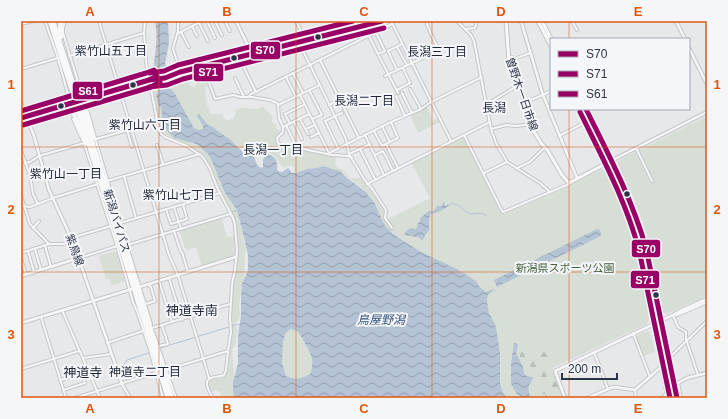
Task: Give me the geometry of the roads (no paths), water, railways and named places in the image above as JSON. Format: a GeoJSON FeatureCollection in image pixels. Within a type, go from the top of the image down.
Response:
{"type":"FeatureCollection","features":[{"type":"Feature","properties":{"kind":"highway","name":"新潟バイパス"},"geometry":{"type":"LineString","coordinates":[[48,21],[81,107],[167,398]]}},
{"type":"Feature","properties":{"kind":"highway","name":"新潟バイパス"},"geometry":{"type":"LineString","coordinates":[[54,21],[67,55],[76,96]]}},
{"type":"Feature","properties":{"kind":"highway"},"geometry":{"type":"LineString","coordinates":[[61,21],[60,34],[67,55]]}},
{"type":"Feature","properties":{"kind":"highway"},"geometry":{"type":"LineString","coordinates":[[83,99],[81,107],[95,141],[99,170]]}},
{"type":"Feature","properties":{"kind":"highway"},"geometry":{"type":"LineString","coordinates":[[70,103],[74,117],[92,161],[99,170]]}},
{"type":"Feature","properties":{"kind":"highway","name":"新潟バイパス"},"geometry":{"type":"LineString","coordinates":[[99,170],[166,378],[174,398]]}},
{"type":"Feature","properties":{"kind":"main road","name":"曽野木一日市線"},"geometry":{"type":"LineString","coordinates":[[506,21],[509,62],[519,84],[531,124],[536,135],[551,155],[559,171],[569,183]]}},
{"type":"Feature","properties":{"kind":"main road"},"geometry":{"type":"LineString","coordinates":[[538,21],[550,44]]}},
{"type":"Feature","properties":{"kind":"main road"},"geometry":{"type":"LineString","coordinates":[[542,21],[550,38]]}},
{"type":"Feature","properties":{"kind":"main road"},"geometry":{"type":"LineString","coordinates":[[582,110],[631,202],[644,238],[677,398]]}},
{"type":"Feature","properties":{"kind":"main road"},"geometry":{"type":"LineString","coordinates":[[586,110],[627,203],[637,240],[668,398]]}},
{"type":"Feature","properties":{"kind":"main road"},"geometry":{"type":"LineString","coordinates":[[569,183],[610,161]]}},
{"type":"Feature","properties":{"kind":"main road"},"geometry":{"type":"LineString","coordinates":[[654,324],[658,319],[659,310]]}},
{"type":"Feature","properties":{"kind":"main road"},"geometry":{"type":"LineString","coordinates":[[656,334],[657,327],[661,320]]}},
{"type":"Feature","properties":{"kind":"street"},"geometry":{"type":"LineString","coordinates":[[21,24],[33,21]]}},
{"type":"Feature","properties":{"kind":"street"},"geometry":{"type":"LineString","coordinates":[[48,21],[70,103]]}},
{"type":"Feature","properties":{"kind":"street"},"geometry":{"type":"LineString","coordinates":[[65,21],[63,28],[67,55],[83,99]]}},
{"type":"Feature","properties":{"kind":"street"},"geometry":{"type":"LineString","coordinates":[[99,21],[169,255],[178,275],[191,317],[209,378],[207,385],[213,398]]}},
{"type":"Feature","properties":{"kind":"street"},"geometry":{"type":"LineString","coordinates":[[145,21],[144,33],[146,58],[159,131],[162,136],[186,146],[200,154],[207,163],[235,225],[237,252],[230,304],[231,332],[226,370],[224,375],[209,378]]}},
{"type":"Feature","properties":{"kind":"street"},"geometry":{"type":"LineString","coordinates":[[178,21],[177,34],[173,48],[180,72]]}},
{"type":"Feature","properties":{"kind":"street"},"geometry":{"type":"LineString","coordinates":[[177,34],[202,21]]}},
{"type":"Feature","properties":{"kind":"street"},"geometry":{"type":"LineString","coordinates":[[207,21],[215,38]]}},
{"type":"Feature","properties":{"kind":"street"},"geometry":{"type":"LineString","coordinates":[[216,21],[222,35]]}},
{"type":"Feature","properties":{"kind":"street"},"geometry":{"type":"LineString","coordinates":[[225,21],[230,31]]}},
{"type":"Feature","properties":{"kind":"street"},"geometry":{"type":"LineString","coordinates":[[236,21],[250,50],[252,61],[244,68],[256,92]]}},
{"type":"Feature","properties":{"kind":"street"},"geometry":{"type":"LineString","coordinates":[[300,21],[296,22],[306,41]]}},
{"type":"Feature","properties":{"kind":"street"},"geometry":{"type":"LineString","coordinates":[[354,21],[357,28]]}},
{"type":"Feature","properties":{"kind":"street"},"geometry":{"type":"LineString","coordinates":[[21,118],[154,78],[299,43],[382,21]]}},
{"type":"Feature","properties":{"kind":"street"},"geometry":{"type":"LineString","coordinates":[[391,21],[451,141]]}},
{"type":"Feature","properties":{"kind":"street"},"geometry":{"type":"LineString","coordinates":[[385,76],[439,50],[426,21]]}},
{"type":"Feature","properties":{"kind":"street"},"geometry":{"type":"LineString","coordinates":[[457,21],[471,35],[474,41],[491,129],[496,143],[507,162],[540,183],[550,192]]}},
{"type":"Feature","properties":{"kind":"street"},"geometry":{"type":"LineString","coordinates":[[465,30],[475,28],[478,21]]}},
{"type":"Feature","properties":{"kind":"street"},"geometry":{"type":"LineString","coordinates":[[521,21],[543,95],[577,178]]}},
{"type":"Feature","properties":{"kind":"street"},"geometry":{"type":"LineString","coordinates":[[572,21],[577,30]]}},
{"type":"Feature","properties":{"kind":"street"},"geometry":{"type":"LineString","coordinates":[[676,21],[684,38]]}},
{"type":"Feature","properties":{"kind":"street"},"geometry":{"type":"LineString","coordinates":[[199,22],[208,41]]}},
{"type":"Feature","properties":{"kind":"street"},"geometry":{"type":"LineString","coordinates":[[203,66],[215,99],[232,95],[236,97],[249,96],[392,24]]}},
{"type":"Feature","properties":{"kind":"street"},"geometry":{"type":"LineString","coordinates":[[192,26],[197,35]]}},
{"type":"Feature","properties":{"kind":"street"},"geometry":{"type":"LineString","coordinates":[[181,32],[188,47]]}},
{"type":"Feature","properties":{"kind":"street"},"geometry":{"type":"LineString","coordinates":[[369,36],[378,54],[385,51],[376,32]]}},
{"type":"Feature","properties":{"kind":"street"},"geometry":{"type":"LineString","coordinates":[[67,55],[144,33]]}},
{"type":"Feature","properties":{"kind":"street"},"geometry":{"type":"LineString","coordinates":[[299,43],[346,139],[349,154],[367,184],[386,210],[385,218],[392,228]]}},
{"type":"Feature","properties":{"kind":"street"},"geometry":{"type":"LineString","coordinates":[[397,70],[388,51],[402,44]]}},
{"type":"Feature","properties":{"kind":"street"},"geometry":{"type":"LineString","coordinates":[[397,47],[407,65]]}},
{"type":"Feature","properties":{"kind":"street"},"geometry":{"type":"LineString","coordinates":[[690,50],[707,84]]}},
{"type":"Feature","properties":{"kind":"street"},"geometry":{"type":"LineString","coordinates":[[508,57],[517,58],[530,53]]}},
{"type":"Feature","properties":{"kind":"street"},"geometry":{"type":"LineString","coordinates":[[380,56],[398,93]]}},
{"type":"Feature","properties":{"kind":"street"},"geometry":{"type":"LineString","coordinates":[[21,69],[58,58]]}},
{"type":"Feature","properties":{"kind":"street"},"geometry":{"type":"LineString","coordinates":[[320,60],[359,138]]}},
{"type":"Feature","properties":{"kind":"street"},"geometry":{"type":"LineString","coordinates":[[397,90],[410,83],[403,68]]}},
{"type":"Feature","properties":{"kind":"street"},"geometry":{"type":"LineString","coordinates":[[293,73],[303,93]]}},
{"type":"Feature","properties":{"kind":"street"},"geometry":{"type":"LineString","coordinates":[[286,77],[296,97]]}},
{"type":"Feature","properties":{"kind":"street"},"geometry":{"type":"LineString","coordinates":[[329,154],[338,148],[412,113],[482,77]]}},
{"type":"Feature","properties":{"kind":"street"},"geometry":{"type":"LineString","coordinates":[[235,78],[244,97]]}},
{"type":"Feature","properties":{"kind":"street"},"geometry":{"type":"LineString","coordinates":[[487,104],[519,84]]}},
{"type":"Feature","properties":{"kind":"street"},"geometry":{"type":"LineString","coordinates":[[278,105],[320,85]]}},
{"type":"Feature","properties":{"kind":"street"},"geometry":{"type":"LineString","coordinates":[[410,89],[420,109]]}},
{"type":"Feature","properties":{"kind":"street"},"geometry":{"type":"LineString","coordinates":[[310,90],[322,115],[312,120]]}},
{"type":"Feature","properties":{"kind":"street"},"geometry":{"type":"LineString","coordinates":[[525,102],[550,92]]}},
{"type":"Feature","properties":{"kind":"street"},"geometry":{"type":"LineString","coordinates":[[402,93],[412,113]]}},
{"type":"Feature","properties":{"kind":"street"},"geometry":{"type":"LineString","coordinates":[[300,95],[329,154]]}},
{"type":"Feature","properties":{"kind":"street"},"geometry":{"type":"LineString","coordinates":[[93,96],[81,107],[88,109],[107,181],[174,398]]}},
{"type":"Feature","properties":{"kind":"street"},"geometry":{"type":"LineString","coordinates":[[249,96],[270,100],[277,103],[282,127],[282,133],[277,138],[278,143],[352,158]]}},
{"type":"Feature","properties":{"kind":"street"},"geometry":{"type":"LineString","coordinates":[[396,96],[405,116]]}},
{"type":"Feature","properties":{"kind":"street"},"geometry":{"type":"LineString","coordinates":[[330,105],[344,97]]}},
{"type":"Feature","properties":{"kind":"street","name":"紫鳥線"},"geometry":{"type":"LineString","coordinates":[[21,103],[34,136],[49,190],[72,238],[107,343],[122,384],[130,398]]}},
{"type":"Feature","properties":{"kind":"street"},"geometry":{"type":"LineString","coordinates":[[290,124],[286,114],[304,105]]}},
{"type":"Feature","properties":{"kind":"street"},"geometry":{"type":"LineString","coordinates":[[610,161],[707,112]]}},
{"type":"Feature","properties":{"kind":"street"},"geometry":{"type":"LineString","coordinates":[[338,148],[325,121],[342,113]]}},
{"type":"Feature","properties":{"kind":"street"},"geometry":{"type":"LineString","coordinates":[[282,127],[309,114]]}},
{"type":"Feature","properties":{"kind":"street"},"geometry":{"type":"LineString","coordinates":[[74,117],[73,120],[84,143],[98,184],[144,331],[163,398]]}},
{"type":"Feature","properties":{"kind":"street"},"geometry":{"type":"LineString","coordinates":[[300,119],[308,134]]}},
{"type":"Feature","properties":{"kind":"street"},"geometry":{"type":"LineString","coordinates":[[560,136],[588,121]]}},
{"type":"Feature","properties":{"kind":"street"},"geometry":{"type":"LineString","coordinates":[[96,139],[157,122]]}},
{"type":"Feature","properties":{"kind":"street"},"geometry":{"type":"LineString","coordinates":[[294,122],[302,139]]}},
{"type":"Feature","properties":{"kind":"street"},"geometry":{"type":"LineString","coordinates":[[374,131],[382,146],[398,138],[391,122]]}},
{"type":"Feature","properties":{"kind":"street"},"geometry":{"type":"LineString","coordinates":[[367,184],[490,122]]}},
{"type":"Feature","properties":{"kind":"street"},"geometry":{"type":"LineString","coordinates":[[491,129],[506,125],[517,126],[531,124]]}},
{"type":"Feature","properties":{"kind":"street"},"geometry":{"type":"LineString","coordinates":[[306,129],[315,125]]}},
{"type":"Feature","properties":{"kind":"street"},"geometry":{"type":"LineString","coordinates":[[286,126],[294,142]]}},
{"type":"Feature","properties":{"kind":"street"},"geometry":{"type":"LineString","coordinates":[[382,126],[390,142]]}},
{"type":"Feature","properties":{"kind":"street"},"geometry":{"type":"LineString","coordinates":[[127,130],[132,147]]}},
{"type":"Feature","properties":{"kind":"street"},"geometry":{"type":"LineString","coordinates":[[311,137],[319,133]]}},
{"type":"Feature","properties":{"kind":"street"},"geometry":{"type":"LineString","coordinates":[[365,135],[384,175]]}},
{"type":"Feature","properties":{"kind":"street"},"geometry":{"type":"LineString","coordinates":[[464,135],[502,211],[504,212],[569,183]]}},
{"type":"Feature","properties":{"kind":"street"},"geometry":{"type":"LineString","coordinates":[[25,163],[30,162],[40,156],[84,143]]}},
{"type":"Feature","properties":{"kind":"street"},"geometry":{"type":"LineString","coordinates":[[349,154],[370,144]]}},
{"type":"Feature","properties":{"kind":"street"},"geometry":{"type":"LineString","coordinates":[[386,144],[398,168]]}},
{"type":"Feature","properties":{"kind":"street"},"geometry":{"type":"LineString","coordinates":[[157,145],[163,164]]}},
{"type":"Feature","properties":{"kind":"street"},"geometry":{"type":"LineString","coordinates":[[517,168],[530,162],[545,147]]}},
{"type":"Feature","properties":{"kind":"street"},"geometry":{"type":"LineString","coordinates":[[636,148],[652,181]]}},
{"type":"Feature","properties":{"kind":"street"},"geometry":{"type":"LineString","coordinates":[[360,149],[375,179]]}},
{"type":"Feature","properties":{"kind":"street"},"geometry":{"type":"LineString","coordinates":[[21,151],[30,175],[33,194],[38,204]]}},
{"type":"Feature","properties":{"kind":"street"},"geometry":{"type":"LineString","coordinates":[[375,155],[383,151],[393,170]]}},
{"type":"Feature","properties":{"kind":"street"},"geometry":{"type":"LineString","coordinates":[[107,181],[200,154]]}},
{"type":"Feature","properties":{"kind":"street"},"geometry":{"type":"LineString","coordinates":[[484,173],[507,162]]}},
{"type":"Feature","properties":{"kind":"street"},"geometry":{"type":"LineString","coordinates":[[124,176],[136,218]]}},
{"type":"Feature","properties":{"kind":"street"},"geometry":{"type":"LineString","coordinates":[[21,208],[24,206],[30,207],[98,184]]}},
{"type":"Feature","properties":{"kind":"street"},"geometry":{"type":"LineString","coordinates":[[120,223],[220,193]]}},
{"type":"Feature","properties":{"kind":"street"},"geometry":{"type":"LineString","coordinates":[[21,196],[30,224],[48,244]]}},
{"type":"Feature","properties":{"kind":"street"},"geometry":{"type":"LineString","coordinates":[[166,209],[171,224],[179,222],[187,219],[183,204]]}},
{"type":"Feature","properties":{"kind":"street"},"geometry":{"type":"LineString","coordinates":[[174,207],[181,229]]}},
{"type":"Feature","properties":{"kind":"street"},"geometry":{"type":"LineString","coordinates":[[127,245],[230,213]]}},
{"type":"Feature","properties":{"kind":"street"},"geometry":{"type":"LineString","coordinates":[[33,228],[39,221]]}},
{"type":"Feature","properties":{"kind":"street"},"geometry":{"type":"LineString","coordinates":[[72,238],[111,226]]}},
{"type":"Feature","properties":{"kind":"street"},"geometry":{"type":"LineString","coordinates":[[174,231],[188,272]]}},
{"type":"Feature","properties":{"kind":"street"},"geometry":{"type":"LineString","coordinates":[[21,253],[48,244],[73,242]]}},
{"type":"Feature","properties":{"kind":"street"},"geometry":{"type":"LineString","coordinates":[[45,246],[51,267]]}},
{"type":"Feature","properties":{"kind":"street"},"geometry":{"type":"LineString","coordinates":[[21,276],[117,246]]}},
{"type":"Feature","properties":{"kind":"street"},"geometry":{"type":"LineString","coordinates":[[35,249],[41,270]]}},
{"type":"Feature","properties":{"kind":"street"},"geometry":{"type":"LineString","coordinates":[[28,251],[34,272]]}},
{"type":"Feature","properties":{"kind":"street"},"geometry":{"type":"LineString","coordinates":[[139,287],[236,257]]}},
{"type":"Feature","properties":{"kind":"street"},"geometry":{"type":"LineString","coordinates":[[21,259],[26,274]]}},
{"type":"Feature","properties":{"kind":"street"},"geometry":{"type":"LineString","coordinates":[[169,278],[182,320]]}},
{"type":"Feature","properties":{"kind":"street"},"geometry":{"type":"LineString","coordinates":[[159,281],[172,322]]}},
{"type":"Feature","properties":{"kind":"street"},"geometry":{"type":"LineString","coordinates":[[146,304],[155,301],[151,287],[148,284]]}},
{"type":"Feature","properties":{"kind":"street"},"geometry":{"type":"LineString","coordinates":[[21,323],[131,290]]}},
{"type":"Feature","properties":{"kind":"street"},"geometry":{"type":"LineString","coordinates":[[565,398],[555,371],[678,312],[707,300]]}},
{"type":"Feature","properties":{"kind":"street"},"geometry":{"type":"LineString","coordinates":[[702,302],[706,306]]}},
{"type":"Feature","properties":{"kind":"street"},"geometry":{"type":"LineString","coordinates":[[152,328],[230,304]]}},
{"type":"Feature","properties":{"kind":"street"},"geometry":{"type":"LineString","coordinates":[[62,310],[100,398]]}},
{"type":"Feature","properties":{"kind":"street"},"geometry":{"type":"LineString","coordinates":[[673,315],[678,327],[686,332],[686,341],[698,375]]}},
{"type":"Feature","properties":{"kind":"street"},"geometry":{"type":"LineString","coordinates":[[41,317],[66,398]]}},
{"type":"Feature","properties":{"kind":"street"},"geometry":{"type":"LineString","coordinates":[[669,358],[707,321]]}},
{"type":"Feature","properties":{"kind":"street"},"geometry":{"type":"LineString","coordinates":[[158,346],[168,344],[162,325]]}},
{"type":"Feature","properties":{"kind":"street"},"geometry":{"type":"LineString","coordinates":[[107,343],[144,331]]}},
{"type":"Feature","properties":{"kind":"street"},"geometry":{"type":"LineString","coordinates":[[634,333],[650,376]]}},
{"type":"Feature","properties":{"kind":"street"},"geometry":{"type":"LineString","coordinates":[[21,369],[80,351]]}},
{"type":"Feature","properties":{"kind":"street"},"geometry":{"type":"LineString","coordinates":[[165,370],[228,351]]}},
{"type":"Feature","properties":{"kind":"street"},"geometry":{"type":"LineString","coordinates":[[594,352],[608,389]]}},
{"type":"Feature","properties":{"kind":"street"},"geometry":{"type":"LineString","coordinates":[[83,358],[111,354]]}},
{"type":"Feature","properties":{"kind":"street"},"geometry":{"type":"LineString","coordinates":[[635,390],[662,366]]}},
{"type":"Feature","properties":{"kind":"street"},"geometry":{"type":"LineString","coordinates":[[75,398],[156,373]]}},
{"type":"Feature","properties":{"kind":"street"},"geometry":{"type":"LineString","coordinates":[[662,398],[674,386],[687,378],[707,373]]}},
{"type":"Feature","properties":{"kind":"street"},"geometry":{"type":"LineString","coordinates":[[60,380],[77,375],[92,378]]}},
{"type":"Feature","properties":{"kind":"street"},"geometry":{"type":"LineString","coordinates":[[63,390],[85,383],[83,377]]}},
{"type":"Feature","properties":{"kind":"street"},"geometry":{"type":"LineString","coordinates":[[678,383],[681,398]]}},
{"type":"Feature","properties":{"kind":"street"},"geometry":{"type":"LineString","coordinates":[[588,398],[614,387],[635,390]]}},
{"type":"Feature","properties":{"kind":"street"},"geometry":{"type":"LineString","coordinates":[[635,390],[636,398]]}},
{"type":"Feature","properties":{"kind":"water","name":"鳥屋野潟"},"geometry":{"type":"Polygon","coordinates":[[[155,21],[168,21],[169,43],[165,64],[168,67],[169,81],[167,84],[168,87],[174,92],[194,128],[199,130],[203,129],[203,126],[197,116],[199,114],[207,124],[231,140],[241,150],[246,153],[253,154],[257,165],[261,168],[263,167],[263,159],[267,154],[274,158],[277,162],[277,170],[280,172],[288,168],[292,173],[296,173],[307,169],[324,166],[340,171],[365,191],[374,202],[384,224],[393,234],[421,252],[457,269],[476,281],[486,292],[495,289],[488,295],[487,301],[489,313],[496,327],[500,353],[500,384],[503,393],[507,398],[234,398],[233,382],[238,363],[238,335],[241,316],[242,284],[248,270],[248,255],[237,210],[225,193],[208,154],[196,144],[175,138],[163,125],[161,107],[158,105],[156,95],[158,91],[157,86],[159,85],[154,70],[156,47],[155,21]],[[290,329],[285,334],[282,363],[286,376],[292,378],[302,378],[311,373],[311,357],[306,344],[299,333],[290,329]]]}},
{"type":"Feature","properties":{"kind":"water"},"geometry":{"type":"Polygon","coordinates":[[[443,202],[445,206],[451,204],[436,213],[430,214],[429,230],[423,240],[419,237],[404,236],[406,231],[411,228],[416,229],[418,223],[420,222],[420,218],[429,211],[434,211],[437,206],[442,206],[443,202]]]}},
{"type":"Feature","properties":{"kind":"water"},"geometry":{"type":"Polygon","coordinates":[[[597,229],[601,233],[599,237],[497,287],[494,280],[597,229]]]}},
{"type":"Feature","properties":{"kind":"water"},"geometry":{"type":"Polygon","coordinates":[[[514,343],[518,344],[516,353],[523,367],[524,373],[533,378],[529,388],[531,398],[523,398],[517,394],[511,384],[511,364],[514,343]]]}},
{"type":"Feature","properties":{"kind":"waterway"},"geometry":{"type":"LineString","coordinates":[[451,204],[456,204],[471,214],[482,213],[487,216]]}},
{"type":"Feature","properties":{"kind":"waterway"},"geometry":{"type":"LineString","coordinates":[[141,239],[238,210]]}},
{"type":"Feature","properties":{"kind":"waterway"},"geometry":{"type":"LineString","coordinates":[[232,326],[239,324]]}},
{"type":"Feature","properties":{"kind":"waterway"},"geometry":{"type":"LineString","coordinates":[[160,348],[229,327]]}},
{"type":"Feature","properties":{"kind":"waterway"},"geometry":{"type":"LineString","coordinates":[[119,369],[127,360],[149,353]]}},
{"type":"Feature","properties":{"kind":"district","name":"紫竹山五丁目"},"geometry":{"type":"Point","coordinates":[111,51]}},
{"type":"Feature","properties":{"kind":"district","name":"長潟三丁目"},"geometry":{"type":"Point","coordinates":[437,52]}},
{"type":"Feature","properties":{"kind":"district","name":"長潟二丁目"},"geometry":{"type":"Point","coordinates":[364,101]}},
{"type":"Feature","properties":{"kind":"district","name":"長潟"},"geometry":{"type":"Point","coordinates":[494,108]}},
{"type":"Feature","properties":{"kind":"district","name":"紫竹山六丁目"},"geometry":{"type":"Point","coordinates":[145,125]}},
{"type":"Feature","properties":{"kind":"district","name":"長潟一丁目"},"geometry":{"type":"Point","coordinates":[273,150]}},
{"type":"Feature","properties":{"kind":"district","name":"紫竹山一丁目"},"geometry":{"type":"Point","coordinates":[66,174]}},
{"type":"Feature","properties":{"kind":"district","name":"紫竹山七丁目"},"geometry":{"type":"Point","coordinates":[179,195]}},
{"type":"Feature","properties":{"kind":"district","name":"神道寺南"},"geometry":{"type":"Point","coordinates":[192,310]}},
{"type":"Feature","properties":{"kind":"district","name":"神道寺"},"geometry":{"type":"Point","coordinates":[83,372]}},
{"type":"Feature","properties":{"kind":"district","name":"神道寺二丁目"},"geometry":{"type":"Point","coordinates":[145,372]}},
{"type":"Feature","properties":{"kind":"park label","name":"新潟県スポーツ公園"},"geometry":{"type":"Point","coordinates":[565,268]}}]}
